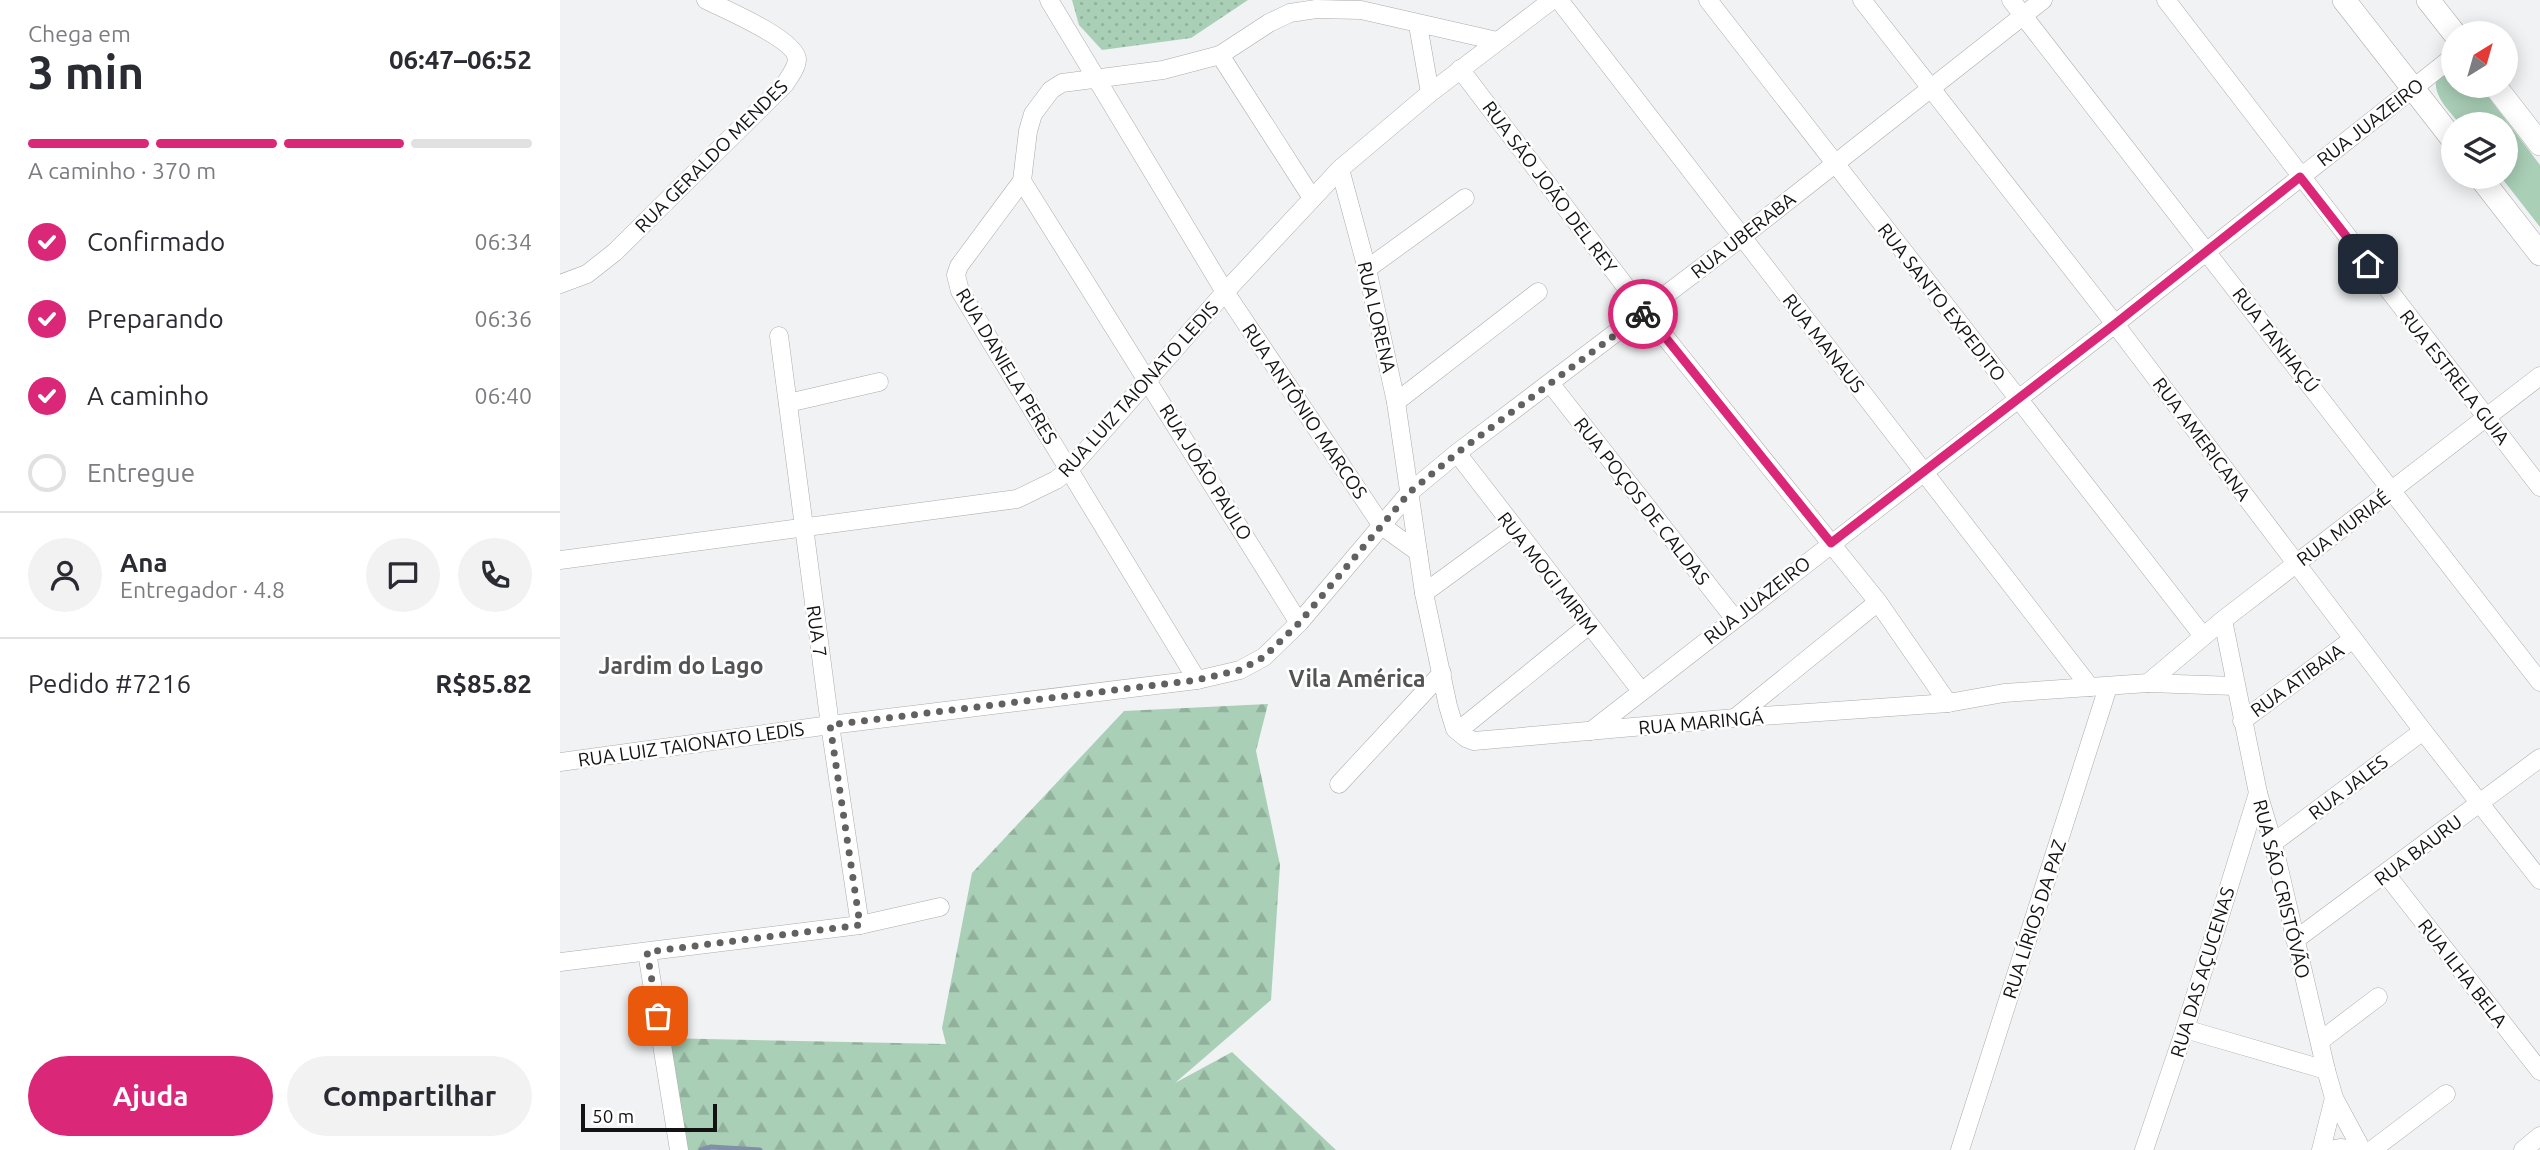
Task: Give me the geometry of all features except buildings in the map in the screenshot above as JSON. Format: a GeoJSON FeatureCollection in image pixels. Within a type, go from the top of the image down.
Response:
{"type":"FeatureCollection","features":[{"type":"Feature","properties":{"kind":"street","name":"RUA GERALDO MENDES"},"geometry":{"type":"LineString","coordinates":[[560,284],[587,274],[615,252],[785,84],[794,71],[797,59],[793,49],[782,40],[706,0]]}},
{"type":"Feature","properties":{"kind":"street","name":"RUA ANTÔNIO MARCOS"},"geometry":{"type":"LineString","coordinates":[[1049,0],[1225,292],[1382,526]]}},
{"type":"Feature","properties":{"kind":"street"},"geometry":{"type":"LineString","coordinates":[[1339,169],[1460,69],[1552,0]]}},
{"type":"Feature","properties":{"kind":"street","name":"RUA MANAUS"},"geometry":{"type":"LineString","coordinates":[[1559,0],[1924,472],[2099,687]]}},
{"type":"Feature","properties":{"kind":"street","name":"RUA SANTO EXPEDITO"},"geometry":{"type":"LineString","coordinates":[[1708,0],[2203,636]]}},
{"type":"Feature","properties":{"kind":"street","name":"RUA AMERICANA"},"geometry":{"type":"LineString","coordinates":[[1862,0],[2115,324],[2295,564],[2540,880]]}},
{"type":"Feature","properties":{"kind":"street","name":"RUA TANHAÇÚ"},"geometry":{"type":"LineString","coordinates":[[2011,0],[2540,682]]}},
{"type":"Feature","properties":{"kind":"street","name":"RUA UBERABA"},"geometry":{"type":"LineString","coordinates":[[1299,623],[1410,492],[1457,453],[1742,237],[2043,0]]}},
{"type":"Feature","properties":{"kind":"street","name":"RUA ESTRELA GUIA"},"geometry":{"type":"LineString","coordinates":[[2165,0],[2540,487]]}},
{"type":"Feature","properties":{"kind":"street"},"geometry":{"type":"LineString","coordinates":[[2344,0],[2441,124]]}},
{"type":"Feature","properties":{"kind":"street"},"geometry":{"type":"LineString","coordinates":[[2428,0],[2445,21]]}},
{"type":"Feature","properties":{"kind":"street"},"geometry":{"type":"LineString","coordinates":[[1022,181],[1028,131],[1033,114],[1051,90],[1062,83],[1163,70],[1220,55],[1290,13],[1316,9],[1361,10],[1497,41]]}},
{"type":"Feature","properties":{"kind":"street"},"geometry":{"type":"LineString","coordinates":[[1418,25],[1430,93]]}},
{"type":"Feature","properties":{"kind":"street"},"geometry":{"type":"LineString","coordinates":[[1220,55],[1312,198]]}},
{"type":"Feature","properties":{"kind":"street","name":"RUA JUAZEIRO"},"geometry":{"type":"LineString","coordinates":[[1591,731],[2115,324],[2441,66]]}},
{"type":"Feature","properties":{"kind":"street","name":"RUA SÃO JOÃO DEL REY"},"geometry":{"type":"LineString","coordinates":[[1460,69],[1645,312],[1878,602],[1948,703]]}},
{"type":"Feature","properties":{"kind":"street"},"geometry":{"type":"LineString","coordinates":[[2504,98],[2540,144]]}},
{"type":"Feature","properties":{"kind":"street","name":"RUA LUIZ TAIONATO LEDIS"},"geometry":{"type":"LineString","coordinates":[[560,560],[1017,499],[1056,480],[1069,470],[1147,378],[1339,169]]}},
{"type":"Feature","properties":{"kind":"street","name":"RUA LORENA"},"geometry":{"type":"LineString","coordinates":[[1339,169],[1367,269],[1396,402],[1424,593],[1451,721],[1458,731]]}},
{"type":"Feature","properties":{"kind":"street","name":"RUA DANIELA PERES"},"geometry":{"type":"LineString","coordinates":[[1022,181],[959,266],[956,275],[960,291],[1197,680]]}},
{"type":"Feature","properties":{"kind":"street","name":"RUA JOÃO PAULO"},"geometry":{"type":"LineString","coordinates":[[1022,181],[1299,623]]}},
{"type":"Feature","properties":{"kind":"street"},"geometry":{"type":"LineString","coordinates":[[2489,189],[2540,254]]}},
{"type":"Feature","properties":{"kind":"street"},"geometry":{"type":"LineString","coordinates":[[1367,269],[1465,198]]}},
{"type":"Feature","properties":{"kind":"street"},"geometry":{"type":"LineString","coordinates":[[1396,402],[1538,292]]}},
{"type":"Feature","properties":{"kind":"street","name":"RUA 7"},"geometry":{"type":"LineString","coordinates":[[779,336],[830,725],[860,925]]}},
{"type":"Feature","properties":{"kind":"street","name":"RUA MURIAÉ"},"geometry":{"type":"LineString","coordinates":[[2148,683],[2223,620],[2540,376]]}},
{"type":"Feature","properties":{"kind":"street"},"geometry":{"type":"LineString","coordinates":[[788,404],[879,382]]}},
{"type":"Feature","properties":{"kind":"street","name":"RUA POÇOS DE CALDAS"},"geometry":{"type":"LineString","coordinates":[[1550,383],[1734,618]]}},
{"type":"Feature","properties":{"kind":"street","name":"RUA MOGI MIRIM"},"geometry":{"type":"LineString","coordinates":[[1457,453],[1642,691]]}},
{"type":"Feature","properties":{"kind":"street"},"geometry":{"type":"LineString","coordinates":[[1382,526],[1418,552]]}},
{"type":"Feature","properties":{"kind":"street"},"geometry":{"type":"LineString","coordinates":[[1424,593],[1513,528]]}},
{"type":"Feature","properties":{"kind":"street"},"geometry":{"type":"LineString","coordinates":[[1735,718],[1878,602]]}},
{"type":"Feature","properties":{"kind":"street","name":"RUA SÃO CRISTÓVÃO"},"geometry":{"type":"LineString","coordinates":[[2223,620],[2258,793],[2273,843],[2326,1069],[2334,1098],[2362,1150]]}},
{"type":"Feature","properties":{"kind":"street","name":"RUA LUIZ TAIONATO LEDIS"},"geometry":{"type":"LineString","coordinates":[[560,762],[830,725],[1197,680],[1240,670],[1254,663],[1299,623]]}},
{"type":"Feature","properties":{"kind":"street"},"geometry":{"type":"LineString","coordinates":[[1458,731],[1589,625]]}},
{"type":"Feature","properties":{"kind":"street","name":"RUA ATIBAIA"},"geometry":{"type":"LineString","coordinates":[[2242,721],[2353,639]]}},
{"type":"Feature","properties":{"kind":"street"},"geometry":{"type":"LineString","coordinates":[[1339,784],[1442,673]]}},
{"type":"Feature","properties":{"kind":"street"},"geometry":{"type":"LineString","coordinates":[[1948,703],[2004,693],[2148,683],[2235,686]]}},
{"type":"Feature","properties":{"kind":"street","name":"RUA LÍRIOS DA PAZ"},"geometry":{"type":"LineString","coordinates":[[1959,1150],[2099,687]]}},
{"type":"Feature","properties":{"kind":"street","name":"RUA MARINGÁ"},"geometry":{"type":"LineString","coordinates":[[1458,731],[1474,741],[1948,703]]}},
{"type":"Feature","properties":{"kind":"street","name":"RUA JALES"},"geometry":{"type":"LineString","coordinates":[[2273,843],[2423,731]]}},
{"type":"Feature","properties":{"kind":"street","name":"RUA BAURU"},"geometry":{"type":"LineString","coordinates":[[2295,940],[2540,758]]}},
{"type":"Feature","properties":{"kind":"street","name":"RUA DAS AÇUCENAS"},"geometry":{"type":"LineString","coordinates":[[2144,1150],[2185,1029],[2258,793]]}},
{"type":"Feature","properties":{"kind":"street","name":"RUA ILHA BELA"},"geometry":{"type":"LineString","coordinates":[[2386,874],[2540,1072]]}},
{"type":"Feature","properties":{"kind":"street"},"geometry":{"type":"LineString","coordinates":[[560,962],[860,925],[940,907]]}},
{"type":"Feature","properties":{"kind":"street"},"geometry":{"type":"LineString","coordinates":[[647,952],[679,1147]]}},
{"type":"Feature","properties":{"kind":"street"},"geometry":{"type":"LineString","coordinates":[[2320,1041],[2378,997]]}},
{"type":"Feature","properties":{"kind":"street"},"geometry":{"type":"LineString","coordinates":[[2185,1029],[2326,1069]]}},
{"type":"Feature","properties":{"kind":"street"},"geometry":{"type":"LineString","coordinates":[[2372,1150],[2446,1094]]}},
{"type":"Feature","properties":{"kind":"street"},"geometry":{"type":"LineString","coordinates":[[2321,1150],[2334,1098]]}},
{"type":"Feature","properties":{"kind":"street"},"geometry":{"type":"LineString","coordinates":[[2523,1150],[2540,1136]]}},
{"type":"Feature","properties":{"kind":"street"},"geometry":{"type":"LineString","coordinates":[[2330,1150],[2354,1150]]}},
{"type":"Feature","properties":{"kind":"green space"},"geometry":{"type":"Polygon","coordinates":[[[1072,0],[1248,0],[1191,38],[1102,50],[1079,25],[1072,0]]]}},
{"type":"Feature","properties":{"kind":"green space"},"geometry":{"type":"Polygon","coordinates":[[[2441,72],[2441,98],[2489,98],[2500,112],[2451,112],[2438,95],[2437,74],[2441,72]]]}},
{"type":"Feature","properties":{"kind":"green space"},"geometry":{"type":"Polygon","coordinates":[[[2518,136],[2540,165],[2540,227],[2510,189],[2518,189],[2518,136]]]}},
{"type":"Feature","properties":{"kind":"green space"},"geometry":{"type":"Polygon","coordinates":[[[1268,704],[1256,751],[1280,865],[1271,1000],[1175,1083],[1232,1052],[1336,1150],[679,1150],[661,1038],[946,1044],[942,1028],[972,873],[1124,711],[1268,704]]]}},
{"type":"Feature","properties":{"kind":"waterway"},"geometry":{"type":"LineString","coordinates":[[701,1150],[711,1147],[760,1150]]}},
{"type":"Feature","properties":{"kind":"way so far"},"geometry":{"type":"LineString","coordinates":[[658,1016],[647,952],[860,925],[830,725],[1197,680],[1240,670],[1254,663],[1264,657],[1299,623],[1410,492],[1457,453],[1643,314]]}},
{"type":"Feature","properties":{"kind":"district","name":"Jardim do Lago"},"geometry":{"type":"Point","coordinates":[681,665]}},
{"type":"Feature","properties":{"kind":"district","name":"Vila América"},"geometry":{"type":"Point","coordinates":[1357,678]}},
{"type":"Feature","properties":{"kind":"route"},"geometry":{"type":"LineString","coordinates":[[1643,314],[1645,312],[1831,543],[2300,177],[2368,264]]}}]}
